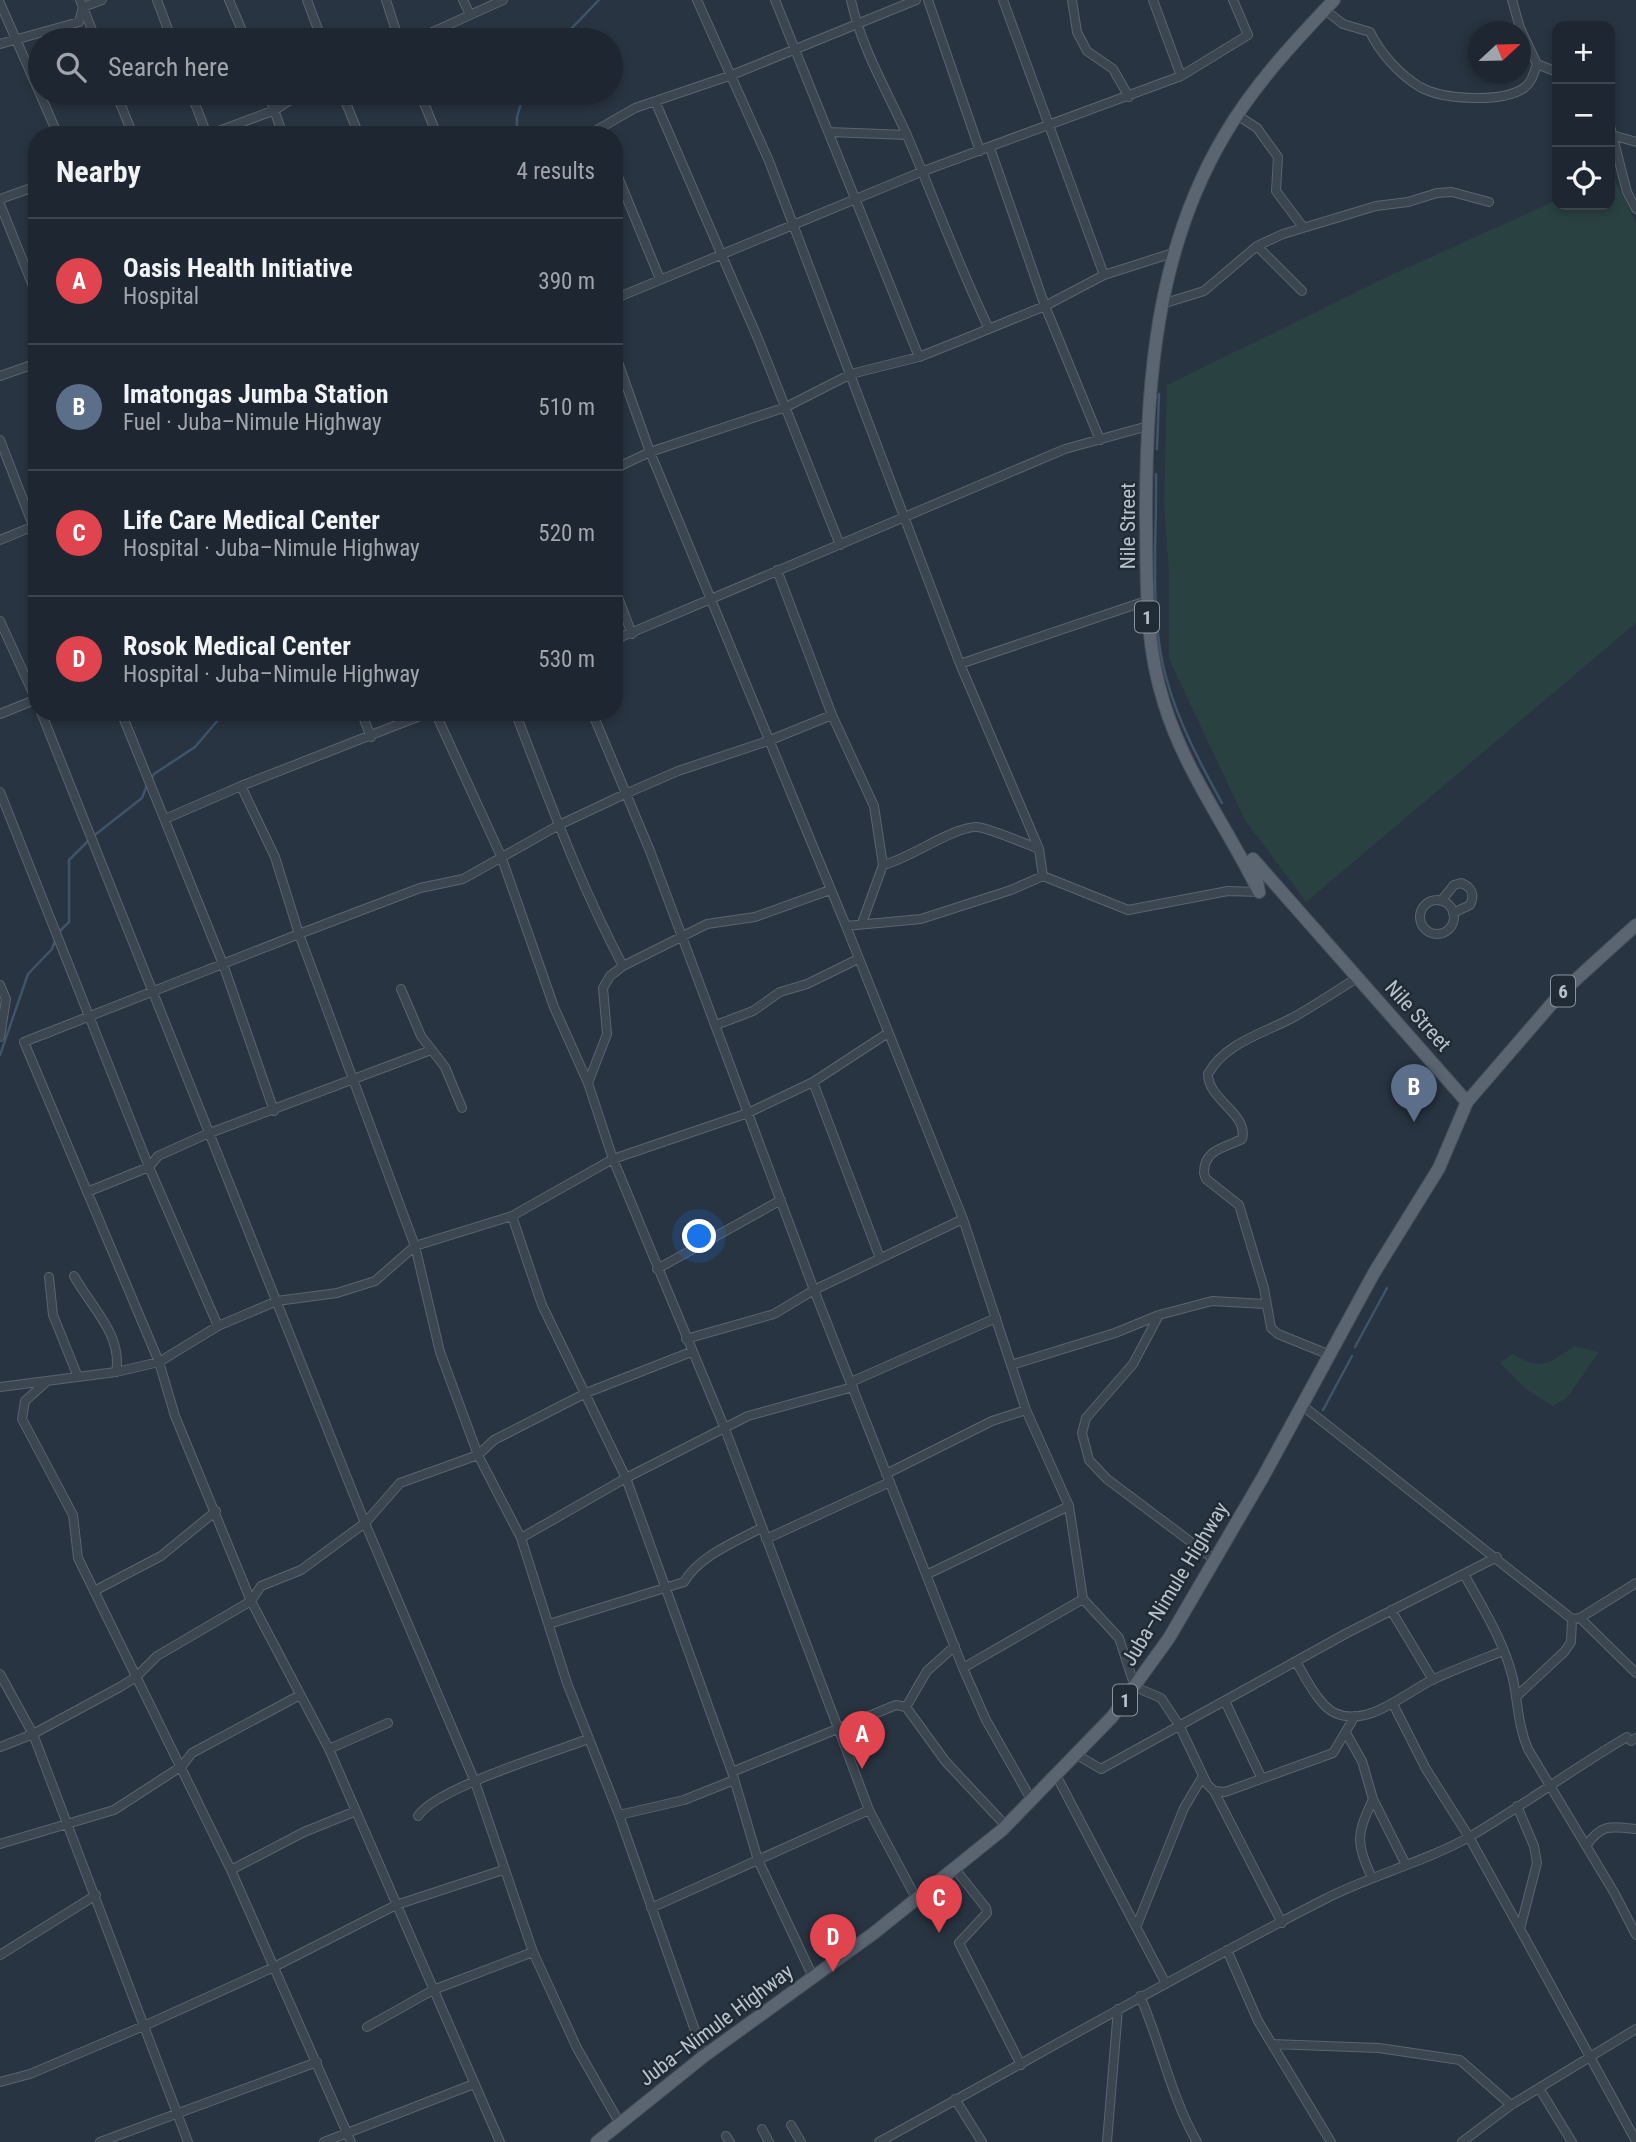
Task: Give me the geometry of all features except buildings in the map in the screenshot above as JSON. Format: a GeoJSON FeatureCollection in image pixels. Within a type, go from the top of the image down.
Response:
{"type":"FeatureCollection","features":[{"type":"Feature","properties":{"kind":"main road","name":"Nile Street"},"geometry":{"type":"LineString","coordinates":[[1259,892],[1232,838],[1192,774],[1175,734],[1152,660],[1146,601],[1150,376],[1161,304],[1173,253],[1200,181],[1237,115],[1329,5]]}},
{"type":"Feature","properties":{"kind":"main road","name":"Nile Street"},"geometry":{"type":"LineString","coordinates":[[1259,892],[1253,859],[1467,1101]]}},
{"type":"Feature","properties":{"kind":"main road","name":"6"},"geometry":{"type":"LineString","coordinates":[[1467,1101],[1552,1003],[1636,925]]}},
{"type":"Feature","properties":{"kind":"main road","name":"Juba–Nimule Highway"},"geometry":{"type":"LineString","coordinates":[[602,2140],[618,2122],[813,1977],[1006,1826],[1077,1755],[1135,1687],[1169,1638],[1303,1406],[1408,1216],[1439,1168],[1467,1101]]}},
{"type":"Feature","properties":{"kind":"street"},"geometry":{"type":"LineString","coordinates":[[81,3],[102,0]]}},
{"type":"Feature","properties":{"kind":"street"},"geometry":{"type":"LineString","coordinates":[[156,0],[167,28]]}},
{"type":"Feature","properties":{"kind":"street"},"geometry":{"type":"LineString","coordinates":[[229,0],[241,28]]}},
{"type":"Feature","properties":{"kind":"street"},"geometry":{"type":"LineString","coordinates":[[307,0],[318,28]]}},
{"type":"Feature","properties":{"kind":"street"},"geometry":{"type":"LineString","coordinates":[[386,0],[395,28]]}},
{"type":"Feature","properties":{"kind":"street"},"geometry":{"type":"LineString","coordinates":[[463,0],[470,15]]}},
{"type":"Feature","properties":{"kind":"street"},"geometry":{"type":"LineString","coordinates":[[441,28],[503,0]]}},
{"type":"Feature","properties":{"kind":"street"},"geometry":{"type":"LineString","coordinates":[[697,0],[732,75],[793,223],[960,664],[1039,849],[1044,876]]}},
{"type":"Feature","properties":{"kind":"street"},"geometry":{"type":"LineString","coordinates":[[775,0],[919,356]]}},
{"type":"Feature","properties":{"kind":"street"},"geometry":{"type":"LineString","coordinates":[[851,0],[857,26],[907,135],[956,259],[989,329]]}},
{"type":"Feature","properties":{"kind":"street"},"geometry":{"type":"LineString","coordinates":[[609,126],[635,108],[732,75],[916,0]]}},
{"type":"Feature","properties":{"kind":"street"},"geometry":{"type":"LineString","coordinates":[[928,0],[980,151]]}},
{"type":"Feature","properties":{"kind":"street"},"geometry":{"type":"LineString","coordinates":[[1003,0],[1052,125],[1104,275]]}},
{"type":"Feature","properties":{"kind":"street"},"geometry":{"type":"LineString","coordinates":[[1072,0],[1077,32],[1087,51],[1113,69],[1129,97]]}},
{"type":"Feature","properties":{"kind":"street"},"geometry":{"type":"LineString","coordinates":[[1153,0],[1181,76]]}},
{"type":"Feature","properties":{"kind":"street"},"geometry":{"type":"LineString","coordinates":[[623,295],[921,172],[1181,76],[1248,35],[1233,0]]}},
{"type":"Feature","properties":{"kind":"street"},"geometry":{"type":"LineString","coordinates":[[1514,1],[1520,29],[1537,64],[1552,70]]}},
{"type":"Feature","properties":{"kind":"street"},"geometry":{"type":"LineString","coordinates":[[0,3],[28,67]]}},
{"type":"Feature","properties":{"kind":"street"},"geometry":{"type":"LineString","coordinates":[[81,3],[91,28]]}},
{"type":"Feature","properties":{"kind":"street"},"geometry":{"type":"LineString","coordinates":[[60,28],[79,23],[81,3]]}},
{"type":"Feature","properties":{"kind":"street"},"geometry":{"type":"LineString","coordinates":[[1329,5],[1343,24],[1370,32],[1376,46],[1402,72],[1430,91],[1469,97],[1507,96],[1527,86],[1537,64]]}},
{"type":"Feature","properties":{"kind":"street"},"geometry":{"type":"LineString","coordinates":[[0,44],[28,37]]}},
{"type":"Feature","properties":{"kind":"street"},"geometry":{"type":"LineString","coordinates":[[655,101],[723,253],[840,545]]}},
{"type":"Feature","properties":{"kind":"street"},"geometry":{"type":"LineString","coordinates":[[45,105],[54,126]]}},
{"type":"Feature","properties":{"kind":"street"},"geometry":{"type":"LineString","coordinates":[[121,105],[129,126]]}},
{"type":"Feature","properties":{"kind":"street"},"geometry":{"type":"LineString","coordinates":[[196,105],[204,126]]}},
{"type":"Feature","properties":{"kind":"street"},"geometry":{"type":"LineString","coordinates":[[273,105],[281,126]]}},
{"type":"Feature","properties":{"kind":"street"},"geometry":{"type":"LineString","coordinates":[[231,126],[283,105]]}},
{"type":"Feature","properties":{"kind":"street"},"geometry":{"type":"LineString","coordinates":[[347,105],[355,126]]}},
{"type":"Feature","properties":{"kind":"street"},"geometry":{"type":"LineString","coordinates":[[425,105],[433,126]]}},
{"type":"Feature","properties":{"kind":"street"},"geometry":{"type":"LineString","coordinates":[[1237,115],[1257,128],[1278,156],[1276,191],[1303,226]]}},
{"type":"Feature","properties":{"kind":"street"},"geometry":{"type":"LineString","coordinates":[[830,132],[907,135]]}},
{"type":"Feature","properties":{"kind":"street"},"geometry":{"type":"LineString","coordinates":[[1615,132],[1636,142]]}},
{"type":"Feature","properties":{"kind":"street"},"geometry":{"type":"LineString","coordinates":[[1615,146],[1627,192],[1636,209]]}},
{"type":"Feature","properties":{"kind":"street"},"geometry":{"type":"LineString","coordinates":[[990,148],[1045,306],[1100,440]]}},
{"type":"Feature","properties":{"kind":"street"},"geometry":{"type":"LineString","coordinates":[[623,189],[660,279]]}},
{"type":"Feature","properties":{"kind":"street"},"geometry":{"type":"LineString","coordinates":[[28,190],[0,202],[28,273]]}},
{"type":"Feature","properties":{"kind":"street"},"geometry":{"type":"LineString","coordinates":[[1161,304],[1204,291],[1257,246],[1303,226],[1437,193],[1452,192],[1489,202]]}},
{"type":"Feature","properties":{"kind":"street"},"geometry":{"type":"LineString","coordinates":[[1257,246],[1302,291]]}},
{"type":"Feature","properties":{"kind":"street"},"geometry":{"type":"LineString","coordinates":[[623,465],[650,452],[786,407],[851,374],[919,356],[1045,306],[1104,275],[1173,253]]}},
{"type":"Feature","properties":{"kind":"street"},"geometry":{"type":"LineString","coordinates":[[0,376],[28,366]]}},
{"type":"Feature","properties":{"kind":"street"},"geometry":{"type":"LineString","coordinates":[[623,376],[650,452],[846,926],[963,1219],[1026,1410],[1069,1506],[1083,1599],[1119,1637],[1135,1687],[1161,1698],[1179,1725],[1203,1776],[1214,1791],[1282,1923]]}},
{"type":"Feature","properties":{"kind":"street"},"geometry":{"type":"LineString","coordinates":[[623,637],[1065,449],[1148,426]]}},
{"type":"Feature","properties":{"kind":"street"},"geometry":{"type":"LineString","coordinates":[[0,440],[28,511]]}},
{"type":"Feature","properties":{"kind":"street"},"geometry":{"type":"LineString","coordinates":[[0,540],[28,528]]}},
{"type":"Feature","properties":{"kind":"street"},"geometry":{"type":"LineString","coordinates":[[777,570],[832,715],[874,806],[883,865],[862,923]]}},
{"type":"Feature","properties":{"kind":"street"},"geometry":{"type":"LineString","coordinates":[[960,664],[1146,601]]}},
{"type":"Feature","properties":{"kind":"street"},"geometry":{"type":"LineString","coordinates":[[623,610],[632,634]]}},
{"type":"Feature","properties":{"kind":"street"},"geometry":{"type":"LineString","coordinates":[[0,621],[28,682]]}},
{"type":"Feature","properties":{"kind":"street"},"geometry":{"type":"LineString","coordinates":[[0,714],[28,703]]}},
{"type":"Feature","properties":{"kind":"street"},"geometry":{"type":"LineString","coordinates":[[500,2142],[329,1749],[251,1601],[175,1416],[159,1362],[24,1042],[420,888],[463,879],[482,871],[501,856],[559,825],[625,794],[678,771],[768,741],[832,715]]}},
{"type":"Feature","properties":{"kind":"street"},"geometry":{"type":"LineString","coordinates":[[45,721],[365,1523],[475,1782],[533,1952],[577,2048],[618,2122]]}},
{"type":"Feature","properties":{"kind":"street"},"geometry":{"type":"LineString","coordinates":[[125,721],[223,964],[274,1111]]}},
{"type":"Feature","properties":{"kind":"street"},"geometry":{"type":"LineString","coordinates":[[365,721],[371,737]]}},
{"type":"Feature","properties":{"kind":"street"},"geometry":{"type":"LineString","coordinates":[[165,819],[241,786],[410,721]]}},
{"type":"Feature","properties":{"kind":"street"},"geometry":{"type":"LineString","coordinates":[[436,721],[501,856],[554,1007],[588,1083],[612,1159],[724,1429],[869,1810],[916,1898]]}},
{"type":"Feature","properties":{"kind":"street"},"geometry":{"type":"LineString","coordinates":[[519,721],[605,933],[623,966]]}},
{"type":"Feature","properties":{"kind":"street"},"geometry":{"type":"LineString","coordinates":[[597,721],[650,851],[814,1290],[963,1668],[986,1720],[1032,1801]]}},
{"type":"Feature","properties":{"kind":"street"},"geometry":{"type":"LineString","coordinates":[[241,786],[275,858],[299,934],[415,1246],[440,1352],[478,1455],[521,1538],[588,1740],[619,1815],[704,2056]]}},
{"type":"Feature","properties":{"kind":"street"},"geometry":{"type":"LineString","coordinates":[[0,792],[149,1167],[218,1326]]}},
{"type":"Feature","properties":{"kind":"street"},"geometry":{"type":"LineString","coordinates":[[883,865],[900,861],[934,842],[975,827],[1039,849]]}},
{"type":"Feature","properties":{"kind":"street"},"geometry":{"type":"LineString","coordinates":[[846,926],[921,919],[1012,890],[1044,876],[1128,910],[1228,891],[1259,892]]}},
{"type":"Feature","properties":{"kind":"street"},"geometry":{"type":"LineString","coordinates":[[1441,901],[1454,885],[1461,883],[1470,888],[1470,905],[1453,913]]}},
{"type":"Feature","properties":{"kind":"street"},"geometry":{"type":"LineString","coordinates":[[588,1083],[607,1034],[603,988],[610,976],[623,966],[707,924],[755,917],[830,890]]}},
{"type":"Feature","properties":{"kind":"street"},"geometry":{"type":"LineString","coordinates":[[1431,901],[1441,901],[1453,913],[1452,925],[1445,932],[1434,933],[1425,928],[1421,919],[1423,908],[1431,901]]}},
{"type":"Feature","properties":{"kind":"street"},"geometry":{"type":"LineString","coordinates":[[716,1025],[753,1011],[780,992],[807,984],[856,960]]}},
{"type":"Feature","properties":{"kind":"street"},"geometry":{"type":"LineString","coordinates":[[1330,1355],[1278,1334],[1270,1328],[1264,1288],[1239,1205],[1206,1179],[1204,1173],[1204,1166],[1218,1147],[1236,1142],[1243,1134],[1240,1122],[1212,1092],[1208,1074],[1215,1060],[1230,1049],[1294,1017],[1357,978]]}},
{"type":"Feature","properties":{"kind":"street"},"geometry":{"type":"LineString","coordinates":[[0,985],[6,999],[0,1037]]}},
{"type":"Feature","properties":{"kind":"street"},"geometry":{"type":"LineString","coordinates":[[401,989],[421,1036],[445,1067],[463,1108]]}},
{"type":"Feature","properties":{"kind":"street"},"geometry":{"type":"LineString","coordinates":[[0,1387],[10,1388],[116,1372],[159,1362],[218,1326],[277,1300],[337,1293],[375,1282],[415,1246],[512,1216],[612,1159],[748,1113],[813,1082],[888,1034]]}},
{"type":"Feature","properties":{"kind":"street"},"geometry":{"type":"LineString","coordinates":[[87,1192],[149,1167],[158,1156],[208,1134],[431,1051]]}},
{"type":"Feature","properties":{"kind":"street"},"geometry":{"type":"LineString","coordinates":[[813,1082],[880,1258]]}},
{"type":"Feature","properties":{"kind":"street"},"geometry":{"type":"LineString","coordinates":[[657,1269],[781,1200]]}},
{"type":"Feature","properties":{"kind":"street"},"geometry":{"type":"LineString","coordinates":[[512,1216],[542,1305],[626,1478],[733,1776],[758,1860],[813,1977]]}},
{"type":"Feature","properties":{"kind":"street"},"geometry":{"type":"LineString","coordinates":[[686,1339],[774,1314],[814,1290],[963,1219]]}},
{"type":"Feature","properties":{"kind":"street"},"geometry":{"type":"LineString","coordinates":[[74,1276],[113,1340],[118,1352],[116,1372]]}},
{"type":"Feature","properties":{"kind":"street"},"geometry":{"type":"LineString","coordinates":[[49,1277],[53,1315],[78,1377]]}},
{"type":"Feature","properties":{"kind":"street"},"geometry":{"type":"LineString","coordinates":[[1011,1365],[1115,1333],[1159,1315],[1212,1301],[1265,1304]]}},
{"type":"Feature","properties":{"kind":"street"},"geometry":{"type":"LineString","coordinates":[[1159,1315],[1133,1364],[1086,1418],[1082,1433],[1089,1460],[1107,1479],[1215,1560]]}},
{"type":"Feature","properties":{"kind":"street"},"geometry":{"type":"LineString","coordinates":[[521,1538],[626,1478],[748,1416],[852,1385],[996,1318]]}},
{"type":"Feature","properties":{"kind":"street"},"geometry":{"type":"LineString","coordinates":[[0,1747],[33,1734],[136,1677],[157,1656],[251,1601],[261,1586],[301,1570],[365,1523],[400,1483],[478,1455],[494,1440],[586,1393],[691,1352]]}},
{"type":"Feature","properties":{"kind":"street"},"geometry":{"type":"LineString","coordinates":[[47,1381],[25,1401],[22,1419],[74,1515],[78,1558],[232,1870],[351,2142]]}},
{"type":"Feature","properties":{"kind":"street"},"geometry":{"type":"LineString","coordinates":[[0,1396],[10,1388]]}},
{"type":"Feature","properties":{"kind":"street"},"geometry":{"type":"LineString","coordinates":[[1303,1406],[1576,1618],[1636,1672]]}},
{"type":"Feature","properties":{"kind":"street"},"geometry":{"type":"LineString","coordinates":[[766,1539],[888,1478],[992,1421],[1026,1410]]}},
{"type":"Feature","properties":{"kind":"street"},"geometry":{"type":"LineString","coordinates":[[928,1574],[1069,1506]]}},
{"type":"Feature","properties":{"kind":"street"},"geometry":{"type":"LineString","coordinates":[[96,1591],[161,1556],[216,1511]]}},
{"type":"Feature","properties":{"kind":"street"},"geometry":{"type":"LineString","coordinates":[[550,1624],[684,1582],[689,1573],[712,1556],[761,1528]]}},
{"type":"Feature","properties":{"kind":"street"},"geometry":{"type":"LineString","coordinates":[[1077,1755],[1101,1769],[1296,1661],[1497,1557]]}},
{"type":"Feature","properties":{"kind":"street"},"geometry":{"type":"LineString","coordinates":[[1464,1574],[1503,1651],[1516,1697],[1521,1734],[1636,1935]]}},
{"type":"Feature","properties":{"kind":"street"},"geometry":{"type":"LineString","coordinates":[[1516,1697],[1565,1651],[1571,1642],[1576,1618],[1636,1583]]}},
{"type":"Feature","properties":{"kind":"street"},"geometry":{"type":"LineString","coordinates":[[963,1668],[1083,1599]]}},
{"type":"Feature","properties":{"kind":"street"},"geometry":{"type":"LineString","coordinates":[[1391,1611],[1433,1680]]}},
{"type":"Feature","properties":{"kind":"street"},"geometry":{"type":"LineString","coordinates":[[906,1707],[927,1671],[955,1646]]}},
{"type":"Feature","properties":{"kind":"street"},"geometry":{"type":"LineString","coordinates":[[1296,1661],[1327,1707],[1335,1713],[1355,1716],[1393,1704],[1433,1680],[1503,1651]]}},
{"type":"Feature","properties":{"kind":"street"},"geometry":{"type":"LineString","coordinates":[[0,1674],[33,1734],[146,2025],[188,2142]]}},
{"type":"Feature","properties":{"kind":"street"},"geometry":{"type":"LineString","coordinates":[[0,1844],[114,1810],[147,1785],[182,1766],[192,1754],[300,1695]]}},
{"type":"Feature","properties":{"kind":"street"},"geometry":{"type":"LineString","coordinates":[[1225,1702],[1261,1777]]}},
{"type":"Feature","properties":{"kind":"street"},"geometry":{"type":"LineString","coordinates":[[1393,1704],[1426,1769],[1469,1837],[1636,2141]]}},
{"type":"Feature","properties":{"kind":"street"},"geometry":{"type":"LineString","coordinates":[[619,1815],[684,1800],[896,1705],[906,1707],[946,1762],[1006,1826]]}},
{"type":"Feature","properties":{"kind":"street"},"geometry":{"type":"LineString","coordinates":[[1214,1791],[1225,1792],[1334,1753],[1355,1716]]}},
{"type":"Feature","properties":{"kind":"street"},"geometry":{"type":"LineString","coordinates":[[329,1749],[388,1723]]}},
{"type":"Feature","properties":{"kind":"street"},"geometry":{"type":"LineString","coordinates":[[1346,1733],[1362,1761],[1373,1799],[1406,1865]]}},
{"type":"Feature","properties":{"kind":"street"},"geometry":{"type":"LineString","coordinates":[[879,2142],[1118,2008],[1326,1898],[1469,1837],[1550,1783],[1631,1738]]}},
{"type":"Feature","properties":{"kind":"street"},"geometry":{"type":"LineString","coordinates":[[418,1816],[432,1801],[588,1740]]}},
{"type":"Feature","properties":{"kind":"street"},"geometry":{"type":"LineString","coordinates":[[1137,1926],[1184,1808],[1203,1776]]}},
{"type":"Feature","properties":{"kind":"street"},"geometry":{"type":"LineString","coordinates":[[1056,1777],[1166,1982]]}},
{"type":"Feature","properties":{"kind":"street"},"geometry":{"type":"LineString","coordinates":[[1372,1878],[1358,1841],[1359,1829],[1373,1799]]}},
{"type":"Feature","properties":{"kind":"street"},"geometry":{"type":"LineString","coordinates":[[1517,1806],[1534,1846],[1537,1863],[1520,1930]]}},
{"type":"Feature","properties":{"kind":"street"},"geometry":{"type":"LineString","coordinates":[[651,1908],[869,1810]]}},
{"type":"Feature","properties":{"kind":"street"},"geometry":{"type":"LineString","coordinates":[[232,1870],[304,1832],[356,1811]]}},
{"type":"Feature","properties":{"kind":"street"},"geometry":{"type":"LineString","coordinates":[[1586,1846],[1595,1832],[1611,1826],[1636,1829]]}},
{"type":"Feature","properties":{"kind":"street"},"geometry":{"type":"LineString","coordinates":[[955,1869],[986,1908],[987,1913],[959,1943],[1021,2064]]}},
{"type":"Feature","properties":{"kind":"street"},"geometry":{"type":"LineString","coordinates":[[0,2082],[30,2074],[146,2025],[274,1966],[396,1905],[503,1870]]}},
{"type":"Feature","properties":{"kind":"street"},"geometry":{"type":"LineString","coordinates":[[0,1955],[96,1895]]}},
{"type":"Feature","properties":{"kind":"street"},"geometry":{"type":"LineString","coordinates":[[1227,1950],[1253,2010],[1331,2142]]}},
{"type":"Feature","properties":{"kind":"street"},"geometry":{"type":"LineString","coordinates":[[367,2026],[433,1990],[533,1952]]}},
{"type":"Feature","properties":{"kind":"street"},"geometry":{"type":"LineString","coordinates":[[1140,1996],[1157,2036],[1172,2087],[1197,2142]]}},
{"type":"Feature","properties":{"kind":"street"},"geometry":{"type":"LineString","coordinates":[[1107,2142],[1118,2008]]}},
{"type":"Feature","properties":{"kind":"street"},"geometry":{"type":"LineString","coordinates":[[1462,2142],[1511,2105],[1636,2029]]}},
{"type":"Feature","properties":{"kind":"street"},"geometry":{"type":"LineString","coordinates":[[1272,2044],[1379,2048],[1460,2060],[1511,2105]]}},
{"type":"Feature","properties":{"kind":"street"},"geometry":{"type":"LineString","coordinates":[[100,2142],[317,2063]]}},
{"type":"Feature","properties":{"kind":"street"},"geometry":{"type":"LineString","coordinates":[[324,2142],[474,2084]]}},
{"type":"Feature","properties":{"kind":"street"},"geometry":{"type":"LineString","coordinates":[[1539,2088],[1573,2142]]}},
{"type":"Feature","properties":{"kind":"street"},"geometry":{"type":"LineString","coordinates":[[955,2099],[982,2142]]}},
{"type":"Feature","properties":{"kind":"street"},"geometry":{"type":"LineString","coordinates":[[791,2125],[801,2142]]}},
{"type":"Feature","properties":{"kind":"street"},"geometry":{"type":"LineString","coordinates":[[762,2129],[769,2142]]}},
{"type":"Feature","properties":{"kind":"green space"},"geometry":{"type":"Polygon","coordinates":[[[1615,181],[1636,223],[1636,623],[1306,902],[1245,820],[1169,659],[1169,573],[1164,503],[1167,385],[1387,277],[1552,202],[1552,210],[1615,210],[1615,181]]]}},
{"type":"Feature","properties":{"kind":"green space"},"geometry":{"type":"Polygon","coordinates":[[[1574,1346],[1599,1352],[1567,1398],[1553,1406],[1527,1390],[1500,1363],[1513,1354],[1538,1364],[1545,1363],[1574,1346]]]}},
{"type":"Feature","properties":{"kind":"waterway"},"geometry":{"type":"LineString","coordinates":[[572,28],[599,0]]}},
{"type":"Feature","properties":{"kind":"waterway"},"geometry":{"type":"LineString","coordinates":[[517,126],[520,105]]}},
{"type":"Feature","properties":{"kind":"waterway"},"geometry":{"type":"LineString","coordinates":[[1157,449],[1159,394]]}},
{"type":"Feature","properties":{"kind":"waterway"},"geometry":{"type":"LineString","coordinates":[[1156,474],[1155,577],[1161,653],[1171,694],[1183,726],[1222,803]]}},
{"type":"Feature","properties":{"kind":"waterway"},"geometry":{"type":"LineString","coordinates":[[151,780],[154,774],[195,747],[217,721]]}},
{"type":"Feature","properties":{"kind":"waterway"},"geometry":{"type":"LineString","coordinates":[[59,932],[69,922],[69,860],[91,838],[142,798],[147,785]]}},
{"type":"Feature","properties":{"kind":"waterway"},"geometry":{"type":"LineString","coordinates":[[0,1055],[28,974],[52,949],[56,938]]}},
{"type":"Feature","properties":{"kind":"waterway"},"geometry":{"type":"LineString","coordinates":[[1355,1347],[1387,1288]]}},
{"type":"Feature","properties":{"kind":"waterway"},"geometry":{"type":"LineString","coordinates":[[1323,1410],[1352,1356]]}},
{"type":"Feature","properties":{"kind":"place","name":"Imatongas Jumba Station"},"geometry":{"type":"Point","coordinates":[1414,1122]}},
{"type":"Feature","properties":{"kind":"place","name":"Oasis Health Initiative"},"geometry":{"type":"Point","coordinates":[862,1769]}},
{"type":"Feature","properties":{"kind":"place","name":"Life Care Medical Center"},"geometry":{"type":"Point","coordinates":[939,1933]}},
{"type":"Feature","properties":{"kind":"place","name":"Rosok Medical Center"},"geometry":{"type":"Point","coordinates":[833,1972]}}]}
